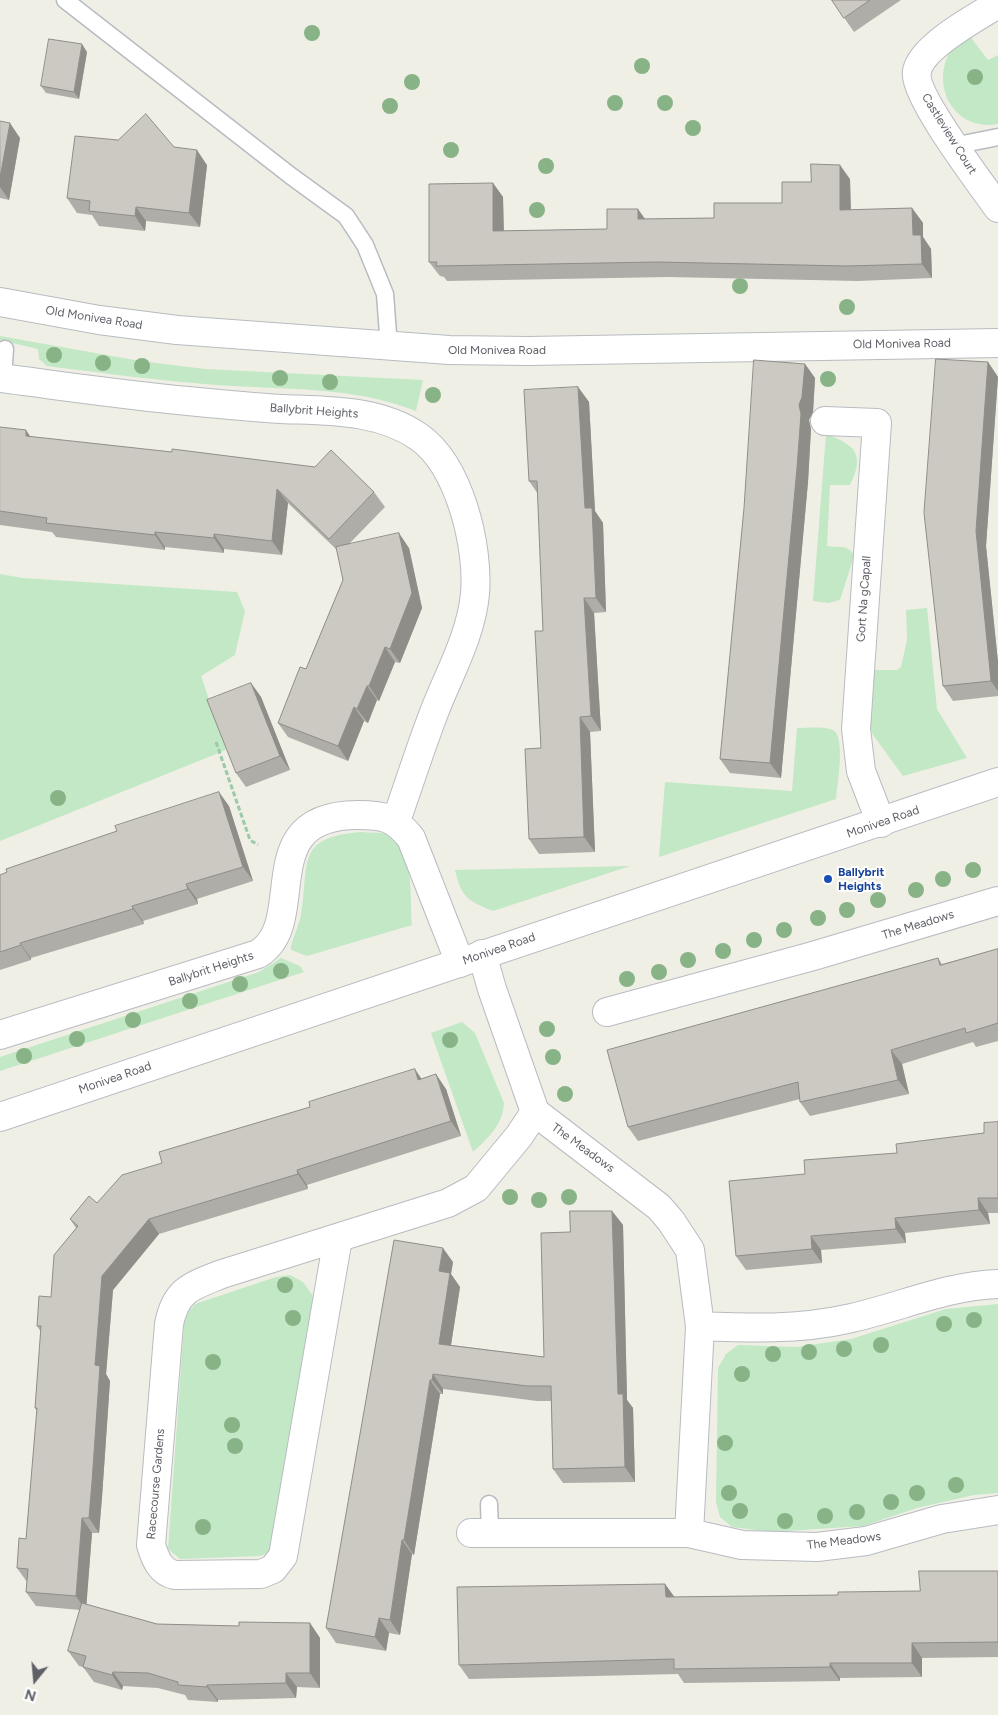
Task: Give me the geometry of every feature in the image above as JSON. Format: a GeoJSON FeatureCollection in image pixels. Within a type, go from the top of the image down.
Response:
{"type":"FeatureCollection","features":[{"type":"Feature","properties":{"kind":"street","name":"Castleview Court"},"geometry":{"type":"LineString","coordinates":[[998,4],[939,43],[926,56],[917,71],[918,84],[953,146],[998,208]]}},
{"type":"Feature","properties":{"kind":"street","name":"Old Monivea Road"},"geometry":{"type":"LineString","coordinates":[[0,302],[136,326],[389,347],[528,351],[998,343]]}},
{"type":"Feature","properties":{"kind":"street","name":"Ballybrit Heights"},"geometry":{"type":"LineString","coordinates":[[0,1035],[249,957],[266,949],[278,930],[288,864],[297,841],[311,826],[320,821],[349,815],[374,814],[396,821],[435,709],[458,656],[472,612],[475,594],[474,556],[463,504],[444,464],[427,443],[394,423],[350,413],[137,397],[1,378]]}},
{"type":"Feature","properties":{"kind":"street","name":"Gort Na gCapall"},"geometry":{"type":"LineString","coordinates":[[825,421],[877,423],[856,729],[861,771],[881,823]]}},
{"type":"Feature","properties":{"kind":"street","name":"Monivea Road"},"geometry":{"type":"LineString","coordinates":[[0,1117],[471,958],[881,823],[998,782]]}},
{"type":"Feature","properties":{"kind":"street"},"geometry":{"type":"LineString","coordinates":[[396,821],[411,838],[471,958],[492,989],[535,1112]]}},
{"type":"Feature","properties":{"kind":"street","name":"The Meadows"},"geometry":{"type":"LineString","coordinates":[[607,1012],[813,956],[998,901]]}},
{"type":"Feature","properties":{"kind":"street","name":"The Meadows"},"geometry":{"type":"LineString","coordinates":[[535,1112],[643,1193],[671,1220],[690,1250],[700,1326],[689,1533]]}},
{"type":"Feature","properties":{"kind":"street","name":"Racecourse Gardens"},"geometry":{"type":"LineString","coordinates":[[338,1238],[283,1556],[272,1569],[261,1574],[175,1575],[166,1572],[158,1562],[150,1545],[169,1324],[174,1303],[190,1286],[222,1274],[448,1203],[476,1188],[519,1136],[535,1112]]}},
{"type":"Feature","properties":{"kind":"street"},"geometry":{"type":"LineString","coordinates":[[700,1326],[772,1328],[825,1324],[869,1314],[924,1295],[968,1286],[998,1284]]}},
{"type":"Feature","properties":{"kind":"street","name":"The Meadows"},"geometry":{"type":"LineString","coordinates":[[481,1533],[689,1533],[742,1546],[817,1547],[866,1541],[942,1519],[998,1510]]}},
{"type":"Feature","properties":{"kind":"lane"},"geometry":{"type":"LineString","coordinates":[[65,0],[291,176],[346,216],[365,245],[385,294],[389,347]]}},
{"type":"Feature","properties":{"kind":"lane"},"geometry":{"type":"LineString","coordinates":[[953,146],[998,137]]}},
{"type":"Feature","properties":{"kind":"lane","name":"Ballybrit Heights"},"geometry":{"type":"LineString","coordinates":[[1,378],[6,349]]}},
{"type":"Feature","properties":{"kind":"lane"},"geometry":{"type":"LineString","coordinates":[[481,1533],[489,1504]]}},
{"type":"Feature","properties":{"kind":"path"},"geometry":{"type":"LineString","coordinates":[[216,742],[250,840],[288,864]]}},
{"type":"Feature","properties":{"kind":"green space"},"geometry":{"type":"Polygon","coordinates":[[[969,35],[988,60],[998,55],[998,124],[983,125],[969,121],[958,114],[950,103],[945,91],[943,78],[945,64],[951,50],[969,35]]]}},
{"type":"Feature","properties":{"kind":"green space"},"geometry":{"type":"Polygon","coordinates":[[[0,336],[140,361],[205,369],[423,380],[416,411],[368,397],[343,393],[196,383],[47,366],[39,359],[38,349],[0,340],[0,336]]]}},
{"type":"Feature","properties":{"kind":"green space"},"geometry":{"type":"Polygon","coordinates":[[[826,434],[845,442],[855,452],[857,459],[855,475],[850,485],[830,485],[827,546],[846,548],[854,556],[840,600],[828,603],[813,601],[826,434]]]}},
{"type":"Feature","properties":{"kind":"green space"},"geometry":{"type":"Polygon","coordinates":[[[0,574],[23,578],[237,592],[245,611],[235,655],[201,676],[226,750],[0,841],[0,574]]]}},
{"type":"Feature","properties":{"kind":"green space"},"geometry":{"type":"Polygon","coordinates":[[[927,608],[937,709],[967,758],[903,776],[873,735],[869,719],[870,694],[875,670],[897,670],[901,667],[907,640],[906,610],[927,608]]]}},
{"type":"Feature","properties":{"kind":"green space"},"geometry":{"type":"Polygon","coordinates":[[[797,728],[825,728],[833,730],[837,734],[840,751],[836,799],[659,857],[665,782],[792,791],[797,728]]]}},
{"type":"Feature","properties":{"kind":"green space"},"geometry":{"type":"Polygon","coordinates":[[[361,832],[388,834],[397,839],[403,849],[407,861],[411,889],[412,925],[307,956],[291,950],[300,918],[309,856],[315,847],[325,840],[340,835],[361,832]]]}},
{"type":"Feature","properties":{"kind":"green space"},"geometry":{"type":"Polygon","coordinates":[[[630,866],[493,911],[467,897],[460,886],[455,870],[630,866]]]}},
{"type":"Feature","properties":{"kind":"green space"},"geometry":{"type":"Polygon","coordinates":[[[281,958],[300,966],[304,972],[0,1071],[0,1057],[259,972],[281,958]]]}},
{"type":"Feature","properties":{"kind":"green space"},"geometry":{"type":"Polygon","coordinates":[[[462,1022],[475,1033],[504,1103],[498,1124],[473,1152],[431,1033],[462,1022]]]}},
{"type":"Feature","properties":{"kind":"green space"},"geometry":{"type":"Polygon","coordinates":[[[290,1275],[303,1282],[316,1300],[270,1552],[260,1556],[180,1559],[168,1549],[184,1325],[187,1314],[195,1304],[276,1277],[290,1275]]]}},
{"type":"Feature","properties":{"kind":"green space"},"geometry":{"type":"Polygon","coordinates":[[[998,1304],[998,1493],[974,1495],[917,1508],[863,1526],[772,1532],[732,1527],[720,1517],[716,1502],[718,1368],[726,1354],[738,1345],[796,1347],[851,1339],[946,1309],[998,1304]]]}},
{"type":"Feature","properties":{"kind":"building"},"geometry":{"type":"Polygon","coordinates":[[[832,0],[870,0],[844,18],[832,0]]]}},
{"type":"Feature","properties":{"kind":"building"},"geometry":{"type":"Polygon","coordinates":[[[49,39],[82,44],[74,92],[41,86],[49,39]]]}},
{"type":"Feature","properties":{"kind":"building"},"geometry":{"type":"Polygon","coordinates":[[[146,114],[174,147],[197,150],[189,213],[136,207],[135,216],[89,211],[90,201],[67,198],[75,136],[118,140],[146,114]]]}},
{"type":"Feature","properties":{"kind":"building"},"geometry":{"type":"Polygon","coordinates":[[[0,121],[10,123],[0,178],[0,121]]]}},
{"type":"Feature","properties":{"kind":"building"},"geometry":{"type":"Polygon","coordinates":[[[811,164],[840,165],[840,210],[912,208],[913,235],[921,235],[922,264],[847,266],[657,262],[436,266],[437,262],[429,262],[429,184],[493,183],[493,231],[607,229],[607,209],[638,209],[638,219],[714,218],[714,203],[782,203],[782,182],[811,182],[811,164]]]}},
{"type":"Feature","properties":{"kind":"building"},"geometry":{"type":"Polygon","coordinates":[[[936,359],[988,362],[976,531],[991,681],[943,686],[924,513],[936,359]]]}},
{"type":"Feature","properties":{"kind":"building"},"geometry":{"type":"Polygon","coordinates":[[[754,360],[805,364],[802,397],[799,405],[801,414],[797,468],[770,763],[720,759],[744,508],[754,360]]]}},
{"type":"Feature","properties":{"kind":"building"},"geometry":{"type":"Polygon","coordinates":[[[578,387],[585,508],[592,508],[596,598],[584,598],[591,716],[580,717],[584,837],[529,839],[525,749],[541,748],[535,631],[543,631],[537,481],[529,481],[524,390],[578,387]]]}},
{"type":"Feature","properties":{"kind":"building"},"geometry":{"type":"Polygon","coordinates":[[[0,427],[26,430],[26,436],[172,452],[172,449],[315,467],[331,450],[374,492],[329,539],[277,489],[272,541],[214,534],[214,538],[155,532],[155,535],[46,523],[47,518],[0,511],[0,427]]]}},
{"type":"Feature","properties":{"kind":"building"},"geometry":{"type":"Polygon","coordinates":[[[399,533],[412,593],[390,649],[385,647],[369,686],[367,686],[357,709],[354,707],[338,746],[278,723],[300,667],[306,669],[343,580],[336,547],[399,533]]]}},
{"type":"Feature","properties":{"kind":"building"},"geometry":{"type":"Polygon","coordinates":[[[251,683],[280,756],[236,773],[207,700],[251,683]]]}},
{"type":"Feature","properties":{"kind":"building"},"geometry":{"type":"Polygon","coordinates":[[[219,792],[243,867],[186,884],[188,889],[132,906],[133,909],[20,943],[21,945],[0,952],[0,875],[7,872],[6,869],[117,831],[115,826],[219,792]]]}},
{"type":"Feature","properties":{"kind":"building"},"geometry":{"type":"Polygon","coordinates":[[[998,949],[998,1023],[966,1033],[965,1028],[891,1050],[898,1080],[800,1102],[798,1082],[628,1127],[607,1050],[938,958],[940,965],[998,949]]]}},
{"type":"Feature","properties":{"kind":"building"},"geometry":{"type":"Polygon","coordinates":[[[415,1069],[418,1080],[436,1074],[451,1121],[297,1170],[298,1174],[149,1219],[102,1276],[95,1365],[100,1366],[92,1482],[89,1518],[82,1518],[76,1596],[26,1592],[28,1569],[17,1568],[19,1538],[26,1539],[37,1408],[35,1408],[41,1326],[37,1326],[39,1296],[51,1297],[54,1255],[78,1226],[70,1219],[89,1196],[97,1203],[122,1175],[162,1163],[159,1152],[310,1107],[309,1102],[415,1069]]]}},
{"type":"Feature","properties":{"kind":"building"},"geometry":{"type":"Polygon","coordinates":[[[998,1122],[998,1198],[978,1198],[979,1210],[895,1218],[896,1229],[811,1236],[812,1249],[736,1256],[729,1181],[805,1174],[804,1160],[897,1153],[896,1144],[984,1133],[984,1123],[998,1122]]]}},
{"type":"Feature","properties":{"kind":"building"},"geometry":{"type":"Polygon","coordinates":[[[570,1211],[612,1211],[618,1394],[623,1394],[625,1467],[553,1469],[551,1386],[527,1386],[433,1374],[432,1380],[430,1380],[404,1540],[402,1540],[390,1620],[379,1618],[375,1637],[326,1628],[394,1240],[443,1248],[439,1271],[450,1273],[439,1344],[544,1357],[541,1233],[570,1232],[570,1211]]]}},
{"type":"Feature","properties":{"kind":"building"},"geometry":{"type":"Polygon","coordinates":[[[919,1571],[998,1571],[998,1642],[912,1643],[912,1663],[830,1663],[830,1667],[674,1669],[674,1659],[459,1665],[457,1587],[665,1584],[666,1597],[838,1595],[838,1592],[920,1591],[919,1571]]]}},
{"type":"Feature","properties":{"kind":"building"},"geometry":{"type":"Polygon","coordinates":[[[82,1603],[157,1624],[239,1626],[239,1622],[310,1623],[310,1673],[286,1673],[286,1683],[207,1685],[207,1687],[178,1685],[178,1682],[148,1673],[113,1672],[112,1675],[83,1667],[86,1656],[68,1651],[82,1603]]]}},
{"type":"Feature","properties":{"kind":"place","name":"Ballybrit Heights"},"geometry":{"type":"Point","coordinates":[828,879]}}]}
